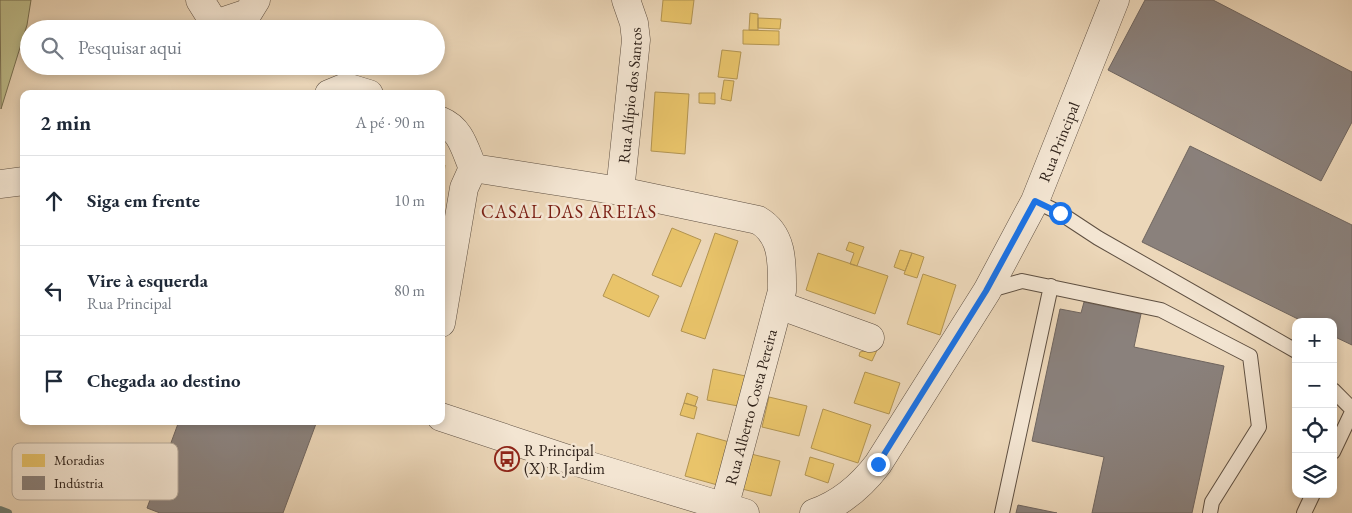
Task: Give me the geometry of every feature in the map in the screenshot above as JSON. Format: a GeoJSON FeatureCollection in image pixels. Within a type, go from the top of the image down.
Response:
{"type":"FeatureCollection","features":[{"type":"Feature","properties":{"kind":"street"},"geometry":{"type":"LineString","coordinates":[[200,0],[212,20]]}},
{"type":"Feature","properties":{"kind":"street"},"geometry":{"type":"LineString","coordinates":[[227,20],[248,13],[256,0]]}},
{"type":"Feature","properties":{"kind":"street","name":"Rua Alípio dos Santos"},"geometry":{"type":"LineString","coordinates":[[620,191],[636,40],[634,23],[626,0]]}},
{"type":"Feature","properties":{"kind":"street","name":"Rua Principal"},"geometry":{"type":"LineString","coordinates":[[817,513],[852,491],[868,478],[986,291],[1035,201],[1115,0]]}},
{"type":"Feature","properties":{"kind":"street"},"geometry":{"type":"LineString","coordinates":[[339,90],[346,87],[356,90]]}},
{"type":"Feature","properties":{"kind":"street"},"geometry":{"type":"LineString","coordinates":[[445,122],[450,124],[457,131],[473,168],[464,188],[445,300]]}},
{"type":"Feature","properties":{"kind":"street","name":"Rua Alberto Costa Pereira"},"geometry":{"type":"LineString","coordinates":[[473,168],[620,191],[758,220],[765,224],[776,239],[782,261],[782,291],[735,511]]}},
{"type":"Feature","properties":{"kind":"street"},"geometry":{"type":"LineString","coordinates":[[0,184],[20,182]]}},
{"type":"Feature","properties":{"kind":"street","name":"Rua Alberto Costa Pereira"},"geometry":{"type":"LineString","coordinates":[[779,305],[870,338]]}},
{"type":"Feature","properties":{"kind":"street"},"geometry":{"type":"LineString","coordinates":[[445,418],[735,511]]}},
{"type":"Feature","properties":{"kind":"lane"},"geometry":{"type":"LineString","coordinates":[[1035,201],[1060,213],[1098,238],[1292,349]]}},
{"type":"Feature","properties":{"kind":"lane"},"geometry":{"type":"LineString","coordinates":[[986,291],[1022,281],[1161,310],[1250,356],[1259,427],[1212,502],[1210,513]]}},
{"type":"Feature","properties":{"kind":"lane"},"geometry":{"type":"LineString","coordinates":[[1002,513],[1051,286]]}},
{"type":"Feature","properties":{"kind":"lane"},"geometry":{"type":"LineString","coordinates":[[1337,394],[1352,411],[1337,443]]}},
{"type":"Feature","properties":{"kind":"lane"},"geometry":{"type":"LineString","coordinates":[[1304,513],[1311,498]]}},
{"type":"Feature","properties":{"kind":"shaded area"},"geometry":{"type":"Polygon","coordinates":[[[0,0],[31,0],[28,20],[20,20],[20,48],[1,109],[0,0]]]}},
{"type":"Feature","properties":{"kind":"building: Moradias"},"geometry":{"type":"Polygon","coordinates":[[[663,0],[694,0],[691,24],[661,21],[663,0]]]}},
{"type":"Feature","properties":{"kind":"building: Moradias"},"geometry":{"type":"Polygon","coordinates":[[[750,13],[758,14],[758,30],[749,30],[750,13]]]}},
{"type":"Feature","properties":{"kind":"building: Moradias"},"geometry":{"type":"Polygon","coordinates":[[[758,18],[781,19],[780,29],[758,28],[758,18]]]}},
{"type":"Feature","properties":{"kind":"building: Moradias"},"geometry":{"type":"Polygon","coordinates":[[[743,30],[779,31],[779,45],[743,44],[743,30]]]}},
{"type":"Feature","properties":{"kind":"building: Moradias"},"geometry":{"type":"Polygon","coordinates":[[[722,50],[741,52],[737,79],[718,77],[722,50]]]}},
{"type":"Feature","properties":{"kind":"building: Moradias"},"geometry":{"type":"Polygon","coordinates":[[[724,80],[734,81],[731,101],[721,99],[724,80]]]}},
{"type":"Feature","properties":{"kind":"building: Moradias"},"geometry":{"type":"Polygon","coordinates":[[[655,92],[689,94],[685,154],[651,151],[655,92]]]}},
{"type":"Feature","properties":{"kind":"building: Moradias"},"geometry":{"type":"Polygon","coordinates":[[[699,93],[715,93],[715,104],[699,103],[699,93]]]}},
{"type":"Feature","properties":{"kind":"building: Moradias"},"geometry":{"type":"Polygon","coordinates":[[[672,228],[701,240],[681,287],[652,275],[672,228]]]}},
{"type":"Feature","properties":{"kind":"building: Moradias"},"geometry":{"type":"Polygon","coordinates":[[[715,233],[738,241],[705,339],[681,331],[715,233]]]}},
{"type":"Feature","properties":{"kind":"building: Moradias"},"geometry":{"type":"Polygon","coordinates":[[[849,242],[864,247],[857,266],[850,264],[854,253],[846,250],[849,242]]]}},
{"type":"Feature","properties":{"kind":"building: Moradias"},"geometry":{"type":"Polygon","coordinates":[[[900,250],[912,253],[905,271],[894,267],[900,250]]]}},
{"type":"Feature","properties":{"kind":"building: Moradias"},"geometry":{"type":"Polygon","coordinates":[[[818,253],[888,276],[875,314],[806,290],[818,253]]]}},
{"type":"Feature","properties":{"kind":"building: Moradias"},"geometry":{"type":"Polygon","coordinates":[[[912,253],[924,257],[917,278],[904,274],[912,253]]]}},
{"type":"Feature","properties":{"kind":"building: Moradias"},"geometry":{"type":"Polygon","coordinates":[[[613,274],[659,296],[649,317],[603,296],[613,274]]]}},
{"type":"Feature","properties":{"kind":"building: Moradias"},"geometry":{"type":"Polygon","coordinates":[[[923,274],[956,285],[940,335],[907,324],[923,274]]]}},
{"type":"Feature","properties":{"kind":"building: Moradias"},"geometry":{"type":"Polygon","coordinates":[[[878,348],[872,361],[859,356],[860,352],[878,348]]]}},
{"type":"Feature","properties":{"kind":"building: Moradias"},"geometry":{"type":"Polygon","coordinates":[[[713,369],[750,377],[743,407],[707,400],[713,369]]]}},
{"type":"Feature","properties":{"kind":"building: Moradias"},"geometry":{"type":"Polygon","coordinates":[[[865,372],[900,383],[889,414],[854,403],[865,372]]]}},
{"type":"Feature","properties":{"kind":"building: Moradias"},"geometry":{"type":"Polygon","coordinates":[[[687,393],[698,397],[695,406],[684,403],[687,393]]]}},
{"type":"Feature","properties":{"kind":"building: Moradias"},"geometry":{"type":"Polygon","coordinates":[[[769,397],[807,406],[799,436],[762,427],[769,397]]]}},
{"type":"Feature","properties":{"kind":"building: Moradias"},"geometry":{"type":"Polygon","coordinates":[[[684,403],[697,407],[694,419],[680,415],[684,403]]]}},
{"type":"Feature","properties":{"kind":"building: Moradias"},"geometry":{"type":"Polygon","coordinates":[[[823,409],[871,425],[858,463],[811,448],[823,409]]]}},
{"type":"Feature","properties":{"kind":"building: Moradias"},"geometry":{"type":"Polygon","coordinates":[[[697,433],[733,443],[721,486],[685,476],[697,433]]]}},
{"type":"Feature","properties":{"kind":"building: Moradias"},"geometry":{"type":"Polygon","coordinates":[[[751,454],[780,461],[771,496],[742,489],[751,454]]]}},
{"type":"Feature","properties":{"kind":"building: Moradias"},"geometry":{"type":"Polygon","coordinates":[[[810,457],[834,464],[828,483],[805,475],[810,457]]]}},
{"type":"Feature","properties":{"kind":"building: Indústria"},"geometry":{"type":"Polygon","coordinates":[[[1145,0],[1213,0],[1352,72],[1352,122],[1321,181],[1108,70],[1145,0]]]}},
{"type":"Feature","properties":{"kind":"building: Indústria"},"geometry":{"type":"Polygon","coordinates":[[[1190,146],[1352,225],[1352,345],[1337,338],[1337,318],[1296,318],[1142,242],[1190,146]]]}},
{"type":"Feature","properties":{"kind":"building: Indústria"},"geometry":{"type":"Polygon","coordinates":[[[1084,302],[1141,314],[1134,347],[1224,366],[1192,513],[1092,513],[1104,457],[1032,441],[1060,309],[1081,313],[1084,302]]]}},
{"type":"Feature","properties":{"kind":"building: Indústria"},"geometry":{"type":"Polygon","coordinates":[[[178,425],[316,425],[283,513],[160,513],[147,508],[150,500],[178,500],[178,443],[171,443],[178,425]]]}},
{"type":"Feature","properties":{"kind":"building: Indústria"},"geometry":{"type":"Polygon","coordinates":[[[1018,505],[1057,513],[1016,513],[1018,505]]]}},
{"type":"Feature","properties":{"kind":"waterway"},"geometry":{"type":"LineString","coordinates":[[0,510],[8,513]]}},
{"type":"Feature","properties":{"kind":"place","name":"R Principal (X) R Jardim"},"geometry":{"type":"Point","coordinates":[507,459]}},
{"type":"Feature","properties":{"kind":"district","name":"CASAL DAS AREIAS"},"geometry":{"type":"Point","coordinates":[569,211]}},
{"type":"Feature","properties":{"kind":"route"},"geometry":{"type":"LineString","coordinates":[[878,464],[986,291],[1035,201],[1060,213]]}}]}
